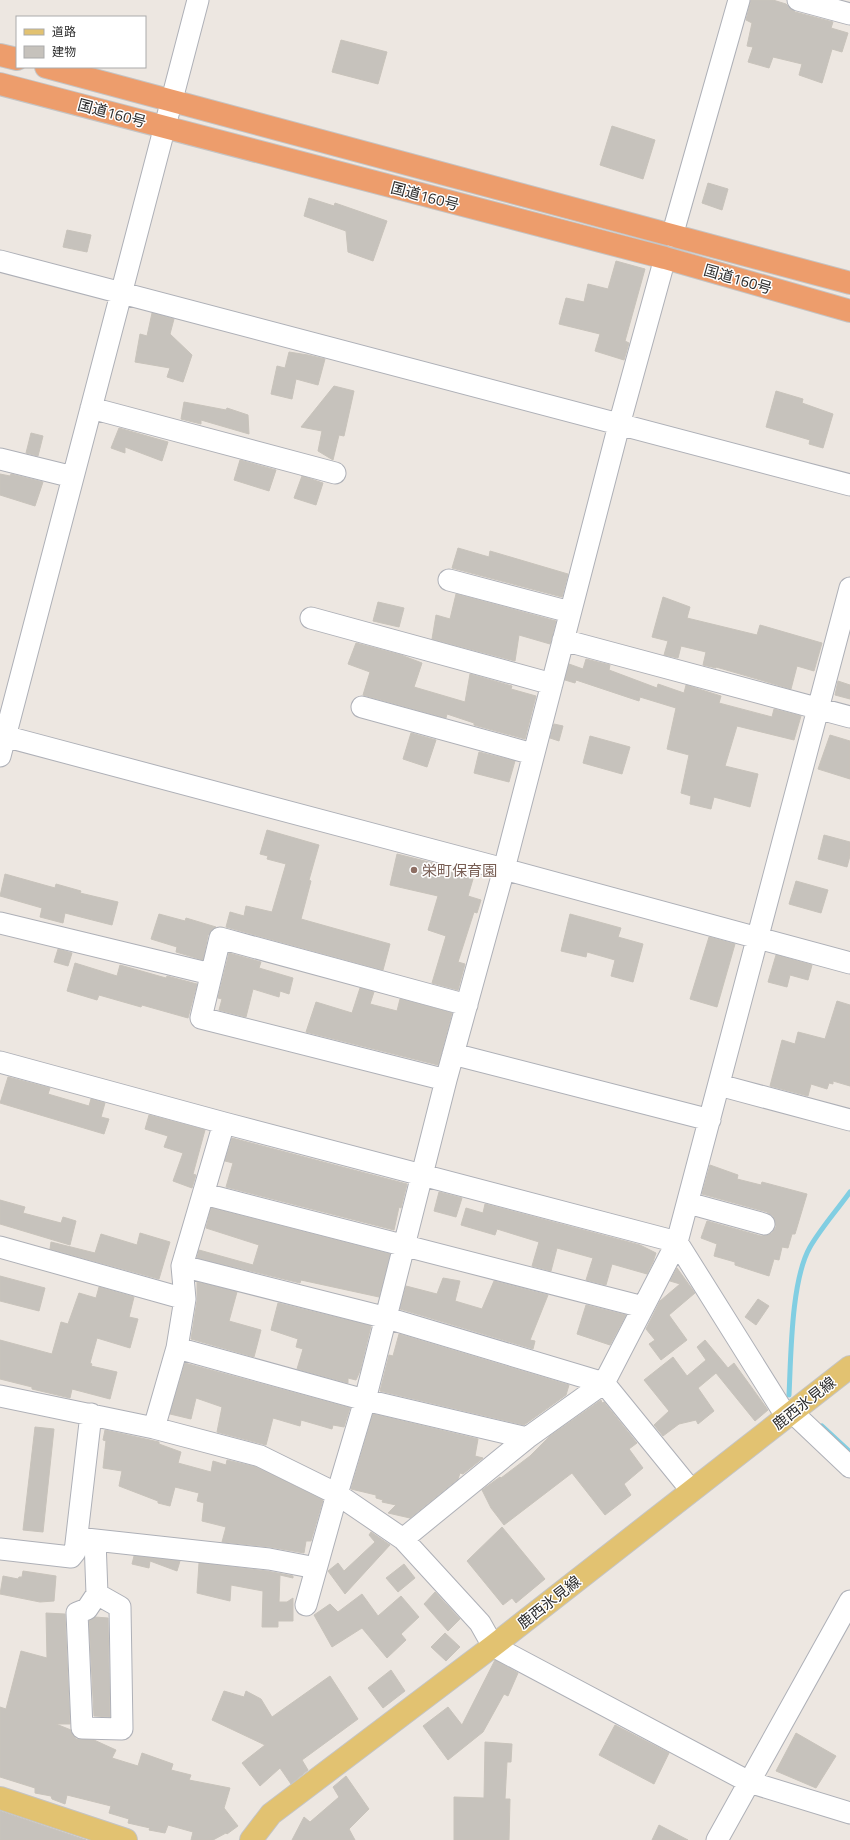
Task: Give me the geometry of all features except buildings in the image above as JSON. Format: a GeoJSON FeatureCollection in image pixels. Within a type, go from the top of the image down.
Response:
{"type":"FeatureCollection","features":[{"type":"Feature","properties":{"kind":"highway"},"geometry":{"type":"LineString","coordinates":[[0,55],[16,59]]}},
{"type":"Feature","properties":{"kind":"highway","name":"国道160号"},"geometry":{"type":"LineString","coordinates":[[50,68],[850,283]]}},
{"type":"Feature","properties":{"kind":"highway","name":"国道160号"},"geometry":{"type":"LineString","coordinates":[[0,84],[665,258],[850,311]]}},
{"type":"Feature","properties":{"kind":"main road","name":"鹿西氷見線"},"geometry":{"type":"LineString","coordinates":[[251,1840],[271,1814],[493,1646],[850,1367]]}},
{"type":"Feature","properties":{"kind":"main road"},"geometry":{"type":"LineString","coordinates":[[0,1798],[126,1840]]}},
{"type":"Feature","properties":{"kind":"street"},"geometry":{"type":"LineString","coordinates":[[198,0],[2,742],[504,868],[850,963]]}},
{"type":"Feature","properties":{"kind":"street"},"geometry":{"type":"LineString","coordinates":[[672,236],[739,0]]}},
{"type":"Feature","properties":{"kind":"street"},"geometry":{"type":"LineString","coordinates":[[798,0],[850,14]]}},
{"type":"Feature","properties":{"kind":"street"},"geometry":{"type":"LineString","coordinates":[[306,1605],[337,1494],[366,1400],[446,1080],[504,868],[619,425],[665,258]]}},
{"type":"Feature","properties":{"kind":"street"},"geometry":{"type":"LineString","coordinates":[[0,261],[619,425],[850,484]]}},
{"type":"Feature","properties":{"kind":"street"},"geometry":{"type":"LineString","coordinates":[[91,408],[335,473]]}},
{"type":"Feature","properties":{"kind":"street"},"geometry":{"type":"LineString","coordinates":[[0,459],[73,477]]}},
{"type":"Feature","properties":{"kind":"street"},"geometry":{"type":"LineString","coordinates":[[449,580],[570,612]]}},
{"type":"Feature","properties":{"kind":"street"},"geometry":{"type":"LineString","coordinates":[[403,1539],[527,1438],[604,1383],[677,1242],[759,938],[850,588]]}},
{"type":"Feature","properties":{"kind":"street"},"geometry":{"type":"LineString","coordinates":[[311,618],[552,684]]}},
{"type":"Feature","properties":{"kind":"street"},"geometry":{"type":"LineString","coordinates":[[563,640],[850,717]]}},
{"type":"Feature","properties":{"kind":"street"},"geometry":{"type":"LineString","coordinates":[[362,707],[533,754]]}},
{"type":"Feature","properties":{"kind":"street"},"geometry":{"type":"LineString","coordinates":[[0,923],[211,974]]}},
{"type":"Feature","properties":{"kind":"street"},"geometry":{"type":"LineString","coordinates":[[446,1080],[201,1018],[220,938],[467,1005]]}},
{"type":"Feature","properties":{"kind":"street"},"geometry":{"type":"LineString","coordinates":[[453,1054],[710,1120]]}},
{"type":"Feature","properties":{"kind":"street"},"geometry":{"type":"LineString","coordinates":[[0,1062],[224,1123],[677,1242],[789,1414],[850,1467]]}},
{"type":"Feature","properties":{"kind":"street"},"geometry":{"type":"LineString","coordinates":[[719,1085],[850,1120]]}},
{"type":"Feature","properties":{"kind":"street"},"geometry":{"type":"LineString","coordinates":[[154,1428],[177,1348],[185,1299],[182,1266],[224,1123]]}},
{"type":"Feature","properties":{"kind":"street"},"geometry":{"type":"LineString","coordinates":[[204,1194],[643,1307]]}},
{"type":"Feature","properties":{"kind":"street"},"geometry":{"type":"LineString","coordinates":[[688,1203],[764,1224]]}},
{"type":"Feature","properties":{"kind":"street"},"geometry":{"type":"LineString","coordinates":[[0,1247],[185,1299]]}},
{"type":"Feature","properties":{"kind":"street"},"geometry":{"type":"LineString","coordinates":[[182,1266],[387,1318],[604,1383],[691,1490]]}},
{"type":"Feature","properties":{"kind":"street"},"geometry":{"type":"LineString","coordinates":[[177,1348],[366,1400],[527,1438]]}},
{"type":"Feature","properties":{"kind":"street"},"geometry":{"type":"LineString","coordinates":[[0,1396],[154,1428],[260,1456],[337,1494],[403,1539],[480,1623],[493,1646],[749,1782],[850,1814]]}},
{"type":"Feature","properties":{"kind":"street"},"geometry":{"type":"LineString","coordinates":[[91,1414],[86,1539],[97,1594],[87,1609],[77,1613],[82,1728],[122,1729],[120,1607],[97,1594]]}},
{"type":"Feature","properties":{"kind":"street"},"geometry":{"type":"LineString","coordinates":[[0,1549],[70,1557],[86,1539]]}},
{"type":"Feature","properties":{"kind":"street"},"geometry":{"type":"LineString","coordinates":[[86,1539],[255,1558],[316,1568]]}},
{"type":"Feature","properties":{"kind":"street"},"geometry":{"type":"LineString","coordinates":[[717,1840],[850,1601]]}},
{"type":"Feature","properties":{"kind":"waterway"},"geometry":{"type":"LineString","coordinates":[[789,1395],[793,1319],[799,1279],[804,1261],[814,1240],[850,1192]]}},
{"type":"Feature","properties":{"kind":"waterway"},"geometry":{"type":"LineString","coordinates":[[822,1426],[850,1452]]}},
{"type":"Feature","properties":{"kind":"place","name":"栄町保育園"},"geometry":{"type":"Point","coordinates":[414,870]}}]}
